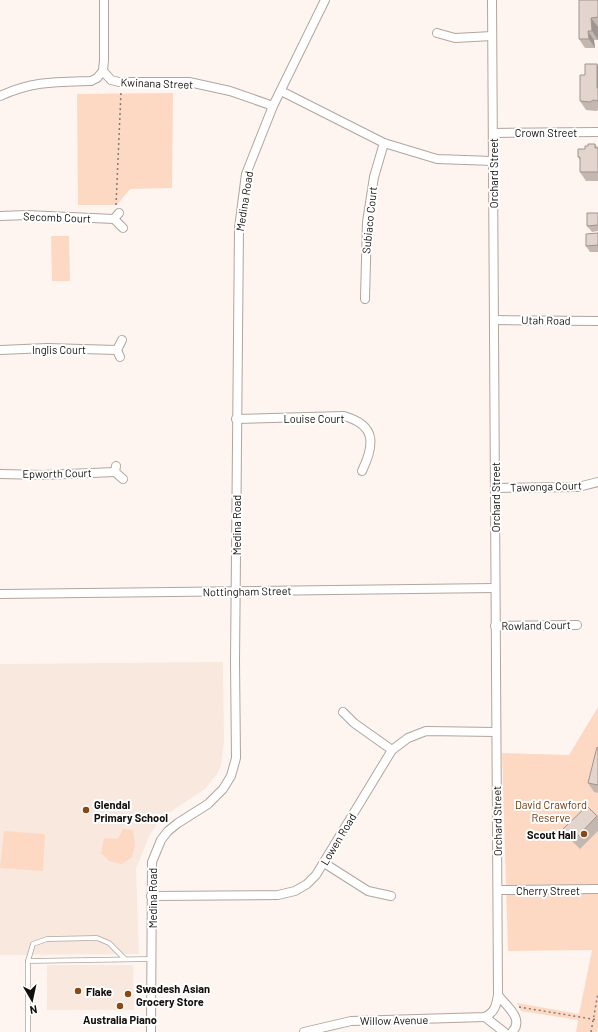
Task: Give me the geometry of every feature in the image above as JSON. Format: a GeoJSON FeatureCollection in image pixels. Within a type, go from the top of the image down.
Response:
{"type":"FeatureCollection","features":[{"type":"Feature","properties":{"kind":"street"},"geometry":{"type":"LineString","coordinates":[[0,96],[19,87],[44,82],[91,81],[97,78],[103,71],[104,60],[104,0]]}},
{"type":"Feature","properties":{"kind":"street","name":"Medina Road"},"geometry":{"type":"LineString","coordinates":[[151,1032],[152,862],[161,840],[178,823],[208,804],[223,789],[231,776],[236,758],[236,419],[238,228],[246,174],[273,106],[325,0]]}},
{"type":"Feature","properties":{"kind":"street","name":"Orchard Street"},"geometry":{"type":"LineString","coordinates":[[485,1017],[492,1013],[496,1006],[498,995],[494,588],[495,488],[492,0]]}},
{"type":"Feature","properties":{"kind":"street"},"geometry":{"type":"LineString","coordinates":[[437,33],[455,38],[492,36]]}},
{"type":"Feature","properties":{"kind":"street","name":"Kwinana Street"},"geometry":{"type":"LineString","coordinates":[[103,71],[111,80],[119,82],[189,82],[230,91],[273,106]]}},
{"type":"Feature","properties":{"kind":"street"},"geometry":{"type":"LineString","coordinates":[[281,91],[384,143],[437,159],[493,160]]}},
{"type":"Feature","properties":{"kind":"street","name":"Crown Street"},"geometry":{"type":"LineString","coordinates":[[493,133],[598,132]]}},
{"type":"Feature","properties":{"kind":"street","name":"Subiaco Court"},"geometry":{"type":"LineString","coordinates":[[365,299],[367,222],[374,177],[384,143]]}},
{"type":"Feature","properties":{"kind":"street","name":"Secomb Court"},"geometry":{"type":"LineString","coordinates":[[0,216],[116,216]]}},
{"type":"Feature","properties":{"kind":"street"},"geometry":{"type":"LineString","coordinates":[[116,216],[123,228]]}},
{"type":"Feature","properties":{"kind":"street","name":"Utah Road"},"geometry":{"type":"LineString","coordinates":[[494,320],[598,321]]}},
{"type":"Feature","properties":{"kind":"street","name":"Inglis Court"},"geometry":{"type":"LineString","coordinates":[[0,350],[47,348],[118,354],[122,340]]}},
{"type":"Feature","properties":{"kind":"street","name":"Louise Court"},"geometry":{"type":"LineString","coordinates":[[236,419],[344,416],[355,419],[364,425],[369,432],[371,444],[370,456],[362,471]]}},
{"type":"Feature","properties":{"kind":"street","name":"Epworth Court"},"geometry":{"type":"LineString","coordinates":[[0,474],[43,475],[115,469],[123,479]]}},
{"type":"Feature","properties":{"kind":"street","name":"Tawonga Court"},"geometry":{"type":"LineString","coordinates":[[495,488],[578,487],[598,482]]}},
{"type":"Feature","properties":{"kind":"street","name":"Nottingham Street"},"geometry":{"type":"LineString","coordinates":[[0,594],[494,588]]}},
{"type":"Feature","properties":{"kind":"street","name":"Rowland Court"},"geometry":{"type":"LineString","coordinates":[[495,626],[577,625]]}},
{"type":"Feature","properties":{"kind":"street"},"geometry":{"type":"LineString","coordinates":[[343,712],[354,723],[392,750]]}},
{"type":"Feature","properties":{"kind":"street","name":"Lowen Road"},"geometry":{"type":"LineString","coordinates":[[151,896],[278,895],[295,890],[307,884],[324,863],[392,750],[408,738],[426,731],[496,732]]}},
{"type":"Feature","properties":{"kind":"street"},"geometry":{"type":"LineString","coordinates":[[324,863],[368,891],[391,896]]}},
{"type":"Feature","properties":{"kind":"street","name":"Cherry Street"},"geometry":{"type":"LineString","coordinates":[[498,890],[598,889]]}},
{"type":"Feature","properties":{"kind":"street"},"geometry":{"type":"LineString","coordinates":[[498,995],[516,1016],[517,1023],[512,1032]]}},
{"type":"Feature","properties":{"kind":"street"},"geometry":{"type":"LineString","coordinates":[[485,1017],[504,1032]]}},
{"type":"Feature","properties":{"kind":"street","name":"Willow Avenue"},"geometry":{"type":"LineString","coordinates":[[304,1032],[351,1021],[485,1017]]}},
{"type":"Feature","properties":{"kind":"street"},"geometry":{"type":"LineString","coordinates":[[339,1023],[340,1032]]}},
{"type":"Feature","properties":{"kind":"lane"},"geometry":{"type":"LineString","coordinates":[[28,1032],[28,961],[33,944],[46,939],[96,938],[109,943],[125,959]]}},
{"type":"Feature","properties":{"kind":"lane"},"geometry":{"type":"LineString","coordinates":[[28,961],[152,959]]}},
{"type":"Feature","properties":{"kind":"path"},"geometry":{"type":"LineString","coordinates":[[116,216],[122,206],[116,205],[121,92]]}},
{"type":"Feature","properties":{"kind":"path"},"geometry":{"type":"LineString","coordinates":[[591,1032],[598,993]]}},
{"type":"Feature","properties":{"kind":"path"},"geometry":{"type":"LineString","coordinates":[[505,1005],[598,1020]]}},
{"type":"Feature","properties":{"kind":"shaded area","name":"Glendal Primary School"},"geometry":{"type":"Polygon","coordinates":[[[223,662],[224,742],[221,765],[217,774],[205,789],[167,814],[159,821],[149,836],[136,869],[139,954],[0,955],[0,664],[223,662]]]}},
{"type":"Feature","properties":{"kind":"shaded area"},"geometry":{"type":"Polygon","coordinates":[[[47,965],[133,965],[134,1010],[47,1010],[47,965]]]}},
{"type":"Feature","properties":{"kind":"green space"},"geometry":{"type":"Polygon","coordinates":[[[173,93],[172,188],[130,189],[117,205],[78,205],[77,94],[173,93]]]}},
{"type":"Feature","properties":{"kind":"green space"},"geometry":{"type":"Polygon","coordinates":[[[51,236],[69,236],[70,281],[52,281],[51,236]]]}},
{"type":"Feature","properties":{"kind":"green space","name":"David Crawford Reserve"},"geometry":{"type":"Polygon","coordinates":[[[598,707],[598,1027],[597,1032],[576,1032],[578,1020],[521,1011],[517,1003],[579,1014],[592,950],[508,951],[502,753],[569,755],[598,707]]]}},
{"type":"Feature","properties":{"kind":"green space"},"geometry":{"type":"Polygon","coordinates":[[[123,829],[133,830],[135,845],[132,857],[122,864],[109,861],[101,853],[104,838],[118,839],[123,829]]]}},
{"type":"Feature","properties":{"kind":"green space"},"geometry":{"type":"Polygon","coordinates":[[[4,831],[45,834],[43,871],[0,868],[4,831]]]}},
{"type":"Feature","properties":{"kind":"building"},"geometry":{"type":"Polygon","coordinates":[[[579,0],[598,0],[598,17],[591,18],[592,31],[588,31],[589,39],[579,39],[579,0]]]}},
{"type":"Feature","properties":{"kind":"building"},"geometry":{"type":"Polygon","coordinates":[[[585,64],[597,64],[598,101],[580,101],[580,75],[585,75],[585,64]]]}},
{"type":"Feature","properties":{"kind":"building"},"geometry":{"type":"Polygon","coordinates":[[[588,144],[595,144],[595,148],[598,148],[598,172],[580,172],[580,157],[578,157],[578,149],[585,149],[585,146],[588,146],[588,144]]]}},
{"type":"Feature","properties":{"kind":"building"},"geometry":{"type":"Polygon","coordinates":[[[587,213],[598,213],[598,225],[587,226],[587,213]]]}},
{"type":"Feature","properties":{"kind":"building"},"geometry":{"type":"Polygon","coordinates":[[[598,233],[598,245],[586,246],[586,234],[598,233]]]}},
{"type":"Feature","properties":{"kind":"building"},"geometry":{"type":"Polygon","coordinates":[[[597,747],[598,748],[598,785],[588,783],[597,747]]]}},
{"type":"Feature","properties":{"kind":"building"},"geometry":{"type":"Polygon","coordinates":[[[587,806],[597,816],[574,840],[563,829],[587,806]]]}},
{"type":"Feature","properties":{"kind":"place","name":"Glendal Primary School"},"geometry":{"type":"Point","coordinates":[86,810]}},
{"type":"Feature","properties":{"kind":"place","name":"Scout Hall"},"geometry":{"type":"Point","coordinates":[584,834]}},
{"type":"Feature","properties":{"kind":"place","name":"Flake"},"geometry":{"type":"Point","coordinates":[78,991]}},
{"type":"Feature","properties":{"kind":"place","name":"Swadesh Asian Grocery Store"},"geometry":{"type":"Point","coordinates":[128,994]}},
{"type":"Feature","properties":{"kind":"place","name":"Australia Piano"},"geometry":{"type":"Point","coordinates":[120,1006]}}]}
